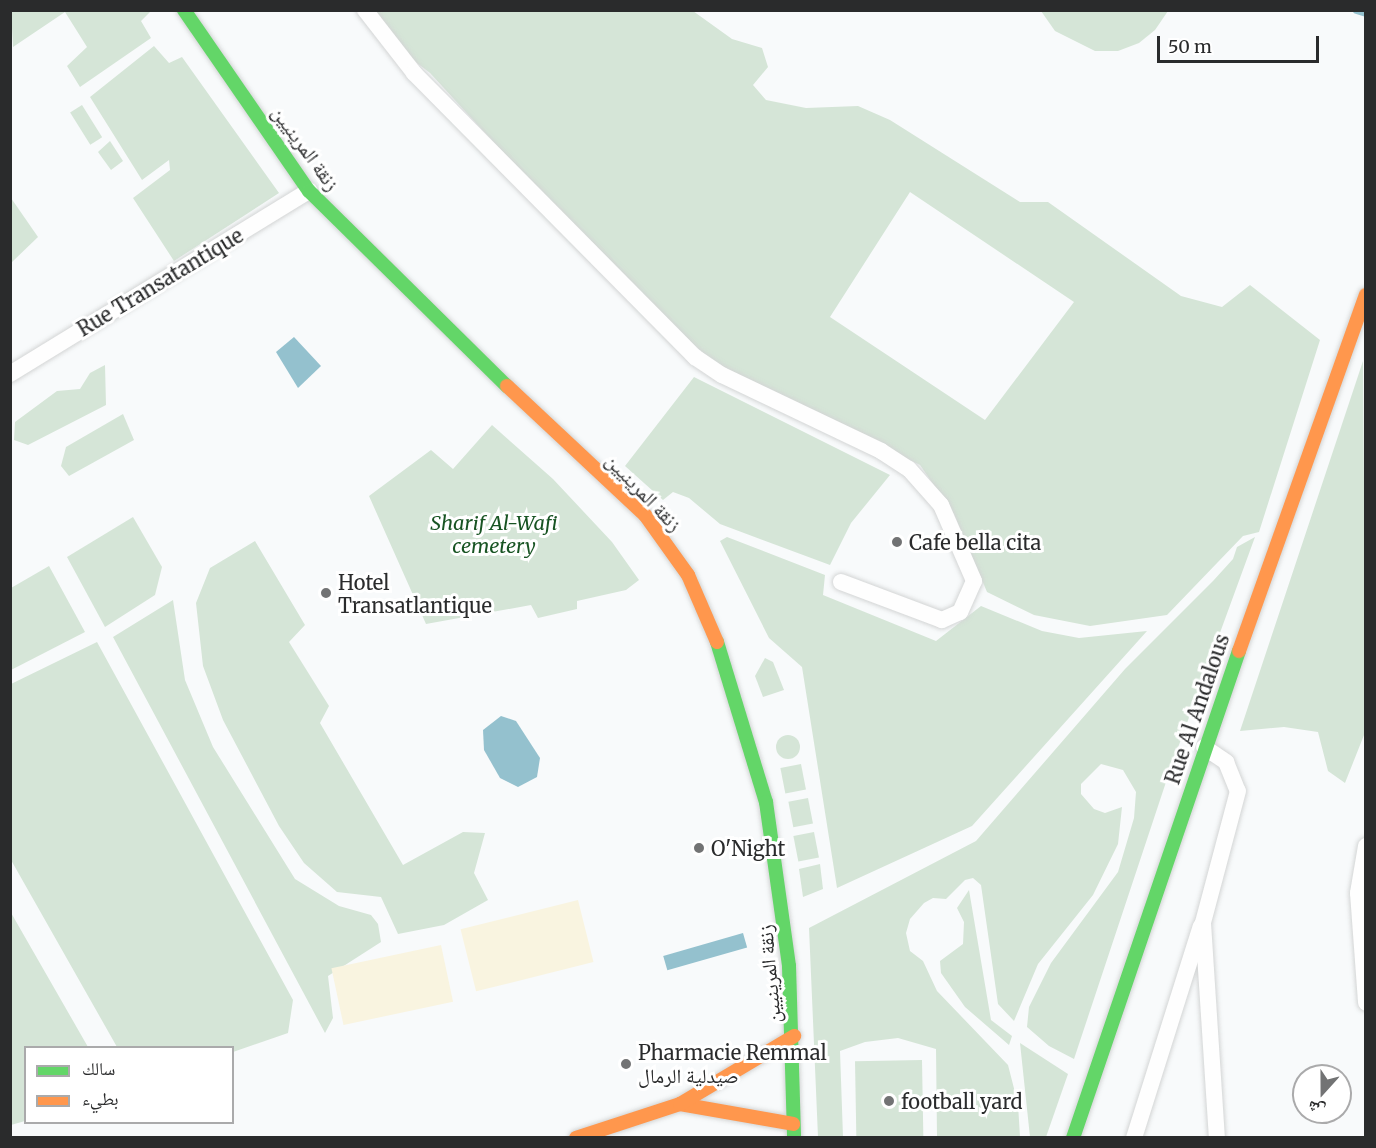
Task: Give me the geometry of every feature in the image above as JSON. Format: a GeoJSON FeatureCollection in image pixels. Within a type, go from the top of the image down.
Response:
{"type":"FeatureCollection","features":[{"type":"Feature","properties":{"kind":"main road","name":"زنقة المرينيين"},"geometry":{"type":"LineString","coordinates":[[184,10],[309,191],[415,300],[645,515],[688,575],[725,659],[763,791],[785,927],[794,1036],[793,1130]]}},
{"type":"Feature","properties":{"kind":"main road","name":"Rue Al Andalous"},"geometry":{"type":"LineString","coordinates":[[1073,1137],[1204,747],[1365,295]]}},
{"type":"Feature","properties":{"kind":"main road"},"geometry":{"type":"LineString","coordinates":[[576,1137],[680,1104],[794,1036]]}},
{"type":"Feature","properties":{"kind":"main road"},"geometry":{"type":"LineString","coordinates":[[680,1104],[793,1130]]}},
{"type":"Feature","properties":{"kind":"street"},"geometry":{"type":"LineString","coordinates":[[365,10],[414,73],[695,357],[722,375],[881,451],[909,469],[941,505],[974,581],[960,612],[942,620],[841,582]]}},
{"type":"Feature","properties":{"kind":"street","name":"Rue Transatantique"},"geometry":{"type":"LineString","coordinates":[[10,374],[309,191]]}},
{"type":"Feature","properties":{"kind":"street"},"geometry":{"type":"LineString","coordinates":[[1134,1137],[1203,922],[1238,791],[1226,762],[1204,747]]}},
{"type":"Feature","properties":{"kind":"street"},"geometry":{"type":"LineString","coordinates":[[1365,846],[1358,893],[1365,1003]]}},
{"type":"Feature","properties":{"kind":"street"},"geometry":{"type":"LineString","coordinates":[[1203,922],[1217,1137]]}},
{"type":"Feature","properties":{"kind":"green space"},"geometry":{"type":"Polygon","coordinates":[[[11,10],[151,11],[141,21],[151,38],[80,87],[67,66],[87,47],[65,12],[13,47],[11,10]]]}},
{"type":"Feature","properties":{"kind":"green space"},"geometry":{"type":"Polygon","coordinates":[[[374,11],[693,11],[732,39],[762,48],[768,67],[753,85],[766,100],[806,108],[858,106],[890,120],[1020,202],[1048,202],[1181,296],[1222,307],[1250,285],[1320,340],[1259,532],[1243,536],[1167,615],[1090,626],[1034,615],[987,592],[954,514],[920,465],[717,366],[600,258],[430,73],[408,56],[374,11]],[[910,192],[830,317],[985,420],[1074,302],[910,192]]]}},
{"type":"Feature","properties":{"kind":"green space"},"geometry":{"type":"Polygon","coordinates":[[[1041,11],[1168,11],[1155,30],[1139,43],[1118,51],[1095,51],[1055,31],[1041,11]]]}},
{"type":"Feature","properties":{"kind":"green space"},"geometry":{"type":"Polygon","coordinates":[[[154,46],[169,63],[182,57],[279,193],[174,261],[133,198],[170,170],[169,160],[142,180],[90,97],[154,46]]]}},
{"type":"Feature","properties":{"kind":"green space"},"geometry":{"type":"Polygon","coordinates":[[[82,105],[102,137],[90,145],[70,112],[82,105]]]}},
{"type":"Feature","properties":{"kind":"green space"},"geometry":{"type":"Polygon","coordinates":[[[110,141],[123,161],[111,170],[98,152],[110,141]]]}},
{"type":"Feature","properties":{"kind":"green space"},"geometry":{"type":"Polygon","coordinates":[[[11,198],[38,237],[10,263],[11,198]]]}},
{"type":"Feature","properties":{"kind":"green space"},"geometry":{"type":"Polygon","coordinates":[[[1363,361],[1366,730],[1345,783],[1328,771],[1318,732],[1284,727],[1240,731],[1363,361]]]}},
{"type":"Feature","properties":{"kind":"green space"},"geometry":{"type":"Polygon","coordinates":[[[105,365],[106,405],[28,445],[14,440],[15,422],[57,391],[80,389],[90,373],[105,365]]]}},
{"type":"Feature","properties":{"kind":"green space"},"geometry":{"type":"Polygon","coordinates":[[[694,377],[890,475],[851,523],[830,565],[720,524],[689,498],[673,492],[663,500],[625,466],[694,377]]]}},
{"type":"Feature","properties":{"kind":"green space"},"geometry":{"type":"Polygon","coordinates":[[[123,414],[134,440],[69,476],[61,466],[66,447],[123,414]]]}},
{"type":"Feature","properties":{"kind":"green space","name":"Sharif Al-Wafi cemetery"},"geometry":{"type":"Polygon","coordinates":[[[492,425],[553,479],[612,542],[639,580],[626,590],[577,601],[577,609],[538,618],[531,605],[426,624],[369,496],[431,450],[453,469],[492,425]]]}},
{"type":"Feature","properties":{"kind":"green space"},"geometry":{"type":"Polygon","coordinates":[[[133,517],[162,567],[155,595],[105,627],[67,557],[133,517]]]}},
{"type":"Feature","properties":{"kind":"green space"},"geometry":{"type":"Polygon","coordinates":[[[727,537],[825,575],[823,595],[936,641],[981,606],[1042,631],[1079,638],[1147,631],[972,826],[837,888],[802,667],[769,638],[720,541],[727,537]]]}},
{"type":"Feature","properties":{"kind":"green space"},"geometry":{"type":"Polygon","coordinates":[[[1255,537],[1172,764],[1074,1059],[1049,1046],[1027,1027],[1029,1007],[1051,963],[1118,872],[1134,818],[1136,792],[1123,770],[1101,764],[1081,784],[1081,794],[1094,809],[1105,813],[1122,807],[1118,844],[1093,895],[1038,964],[1014,1021],[998,1004],[981,885],[973,878],[965,880],[946,899],[933,898],[924,903],[910,919],[906,933],[910,951],[923,961],[937,991],[1008,1065],[1018,1104],[1020,1137],[937,1137],[936,1049],[898,1038],[865,1042],[840,1051],[843,1137],[818,1137],[809,928],[976,841],[1125,669],[1213,581],[1233,559],[1237,547],[1255,537]]]}},
{"type":"Feature","properties":{"kind":"green space"},"geometry":{"type":"Polygon","coordinates":[[[255,541],[305,625],[289,642],[329,706],[320,723],[403,865],[463,832],[485,833],[474,873],[488,900],[444,925],[398,934],[381,897],[337,892],[304,863],[279,826],[223,720],[203,666],[196,603],[210,568],[255,541]]]}},
{"type":"Feature","properties":{"kind":"green space"},"geometry":{"type":"Polygon","coordinates":[[[49,566],[85,632],[11,670],[11,588],[49,566]]]}},
{"type":"Feature","properties":{"kind":"green space"},"geometry":{"type":"Polygon","coordinates":[[[173,600],[185,680],[213,747],[295,879],[339,906],[371,915],[378,924],[381,942],[328,976],[333,1018],[325,1033],[113,637],[173,600]]]}},
{"type":"Feature","properties":{"kind":"green space"},"geometry":{"type":"Polygon","coordinates":[[[97,642],[293,1000],[288,1033],[234,1052],[234,1046],[116,1046],[11,860],[11,684],[97,642]]]}},
{"type":"Feature","properties":{"kind":"green space"},"geometry":{"type":"Polygon","coordinates":[[[765,658],[773,662],[784,690],[763,697],[755,676],[765,658]]]}},
{"type":"Feature","properties":{"kind":"green space"},"geometry":{"type":"Polygon","coordinates":[[[788,735],[793,736],[799,742],[799,752],[793,758],[788,759],[783,758],[777,752],[776,747],[777,742],[783,736],[788,735]]]}},
{"type":"Feature","properties":{"kind":"green space"},"geometry":{"type":"Polygon","coordinates":[[[801,764],[806,790],[785,794],[780,768],[801,764]]]}},
{"type":"Feature","properties":{"kind":"green space"},"geometry":{"type":"Polygon","coordinates":[[[808,798],[813,824],[793,827],[788,802],[808,798]]]}},
{"type":"Feature","properties":{"kind":"green space"},"geometry":{"type":"Polygon","coordinates":[[[814,832],[819,858],[798,862],[793,836],[814,832]]]}},
{"type":"Feature","properties":{"kind":"green space"},"geometry":{"type":"Polygon","coordinates":[[[820,864],[823,889],[803,897],[799,869],[820,864]]]}},
{"type":"Feature","properties":{"kind":"green space"},"geometry":{"type":"Polygon","coordinates":[[[969,890],[991,1020],[1012,1036],[1009,1045],[965,1007],[941,973],[940,961],[963,944],[964,922],[957,908],[969,890]]]}},
{"type":"Feature","properties":{"kind":"green space"},"geometry":{"type":"Polygon","coordinates":[[[10,911],[87,1046],[24,1046],[24,1121],[11,1125],[10,911]]]}},
{"type":"Feature","properties":{"kind":"green space"},"geometry":{"type":"Polygon","coordinates":[[[1020,1043],[1068,1074],[1046,1137],[1030,1137],[1020,1043]]]}},
{"type":"Feature","properties":{"kind":"green space","name":"football yard"},"geometry":{"type":"Polygon","coordinates":[[[922,1060],[923,1137],[856,1138],[855,1061],[922,1060]]]}},
{"type":"Feature","properties":{"kind":"sand"},"geometry":{"type":"Polygon","coordinates":[[[578,900],[593,962],[476,991],[461,929],[578,900]]]}},
{"type":"Feature","properties":{"kind":"sand"},"geometry":{"type":"Polygon","coordinates":[[[441,945],[453,1002],[344,1025],[331,968],[441,945]]]}},
{"type":"Feature","properties":{"kind":"water"},"geometry":{"type":"Polygon","coordinates":[[[294,337],[321,366],[298,388],[276,352],[294,337]]]}},
{"type":"Feature","properties":{"kind":"water"},"geometry":{"type":"Polygon","coordinates":[[[501,716],[516,721],[540,758],[537,777],[518,787],[500,778],[484,750],[483,730],[501,716]]]}},
{"type":"Feature","properties":{"kind":"water"},"geometry":{"type":"Polygon","coordinates":[[[743,933],[747,947],[667,970],[663,956],[743,933]]]}},
{"type":"Feature","properties":{"kind":"waterway"},"geometry":{"type":"LineString","coordinates":[[1356,10],[1366,13]]}},
{"type":"Feature","properties":{"kind":"traffic: fast"},"geometry":{"type":"LineString","coordinates":[[184,10],[309,191],[507,386]]}},
{"type":"Feature","properties":{"kind":"traffic: fast"},"geometry":{"type":"LineString","coordinates":[[717,642],[766,802],[789,966],[794,1138]]}},
{"type":"Feature","properties":{"kind":"traffic: fast"},"geometry":{"type":"LineString","coordinates":[[1073,1138],[1239,651]]}},
{"type":"Feature","properties":{"kind":"traffic: slow"},"geometry":{"type":"LineString","coordinates":[[1239,651],[1366,295]]}},
{"type":"Feature","properties":{"kind":"traffic: slow"},"geometry":{"type":"LineString","coordinates":[[507,386],[645,515],[688,575],[717,642]]}},
{"type":"Feature","properties":{"kind":"traffic: slow"},"geometry":{"type":"LineString","coordinates":[[576,1138],[680,1104],[794,1036]]}},
{"type":"Feature","properties":{"kind":"traffic: slow"},"geometry":{"type":"LineString","coordinates":[[680,1104],[793,1124]]}},
{"type":"Feature","properties":{"kind":"place","name":"Cafe bella cita"},"geometry":{"type":"Point","coordinates":[897,542]}},
{"type":"Feature","properties":{"kind":"place","name":"Hotel Transatlantique"},"geometry":{"type":"Point","coordinates":[326,593]}},
{"type":"Feature","properties":{"kind":"place","name":"O'Night"},"geometry":{"type":"Point","coordinates":[699,848]}},
{"type":"Feature","properties":{"kind":"place","name":"Pharmacie Remmal صيدلية الرمال"},"geometry":{"type":"Point","coordinates":[626,1064]}},
{"type":"Feature","properties":{"kind":"place","name":"football yard"},"geometry":{"type":"Point","coordinates":[889,1101]}}]}
